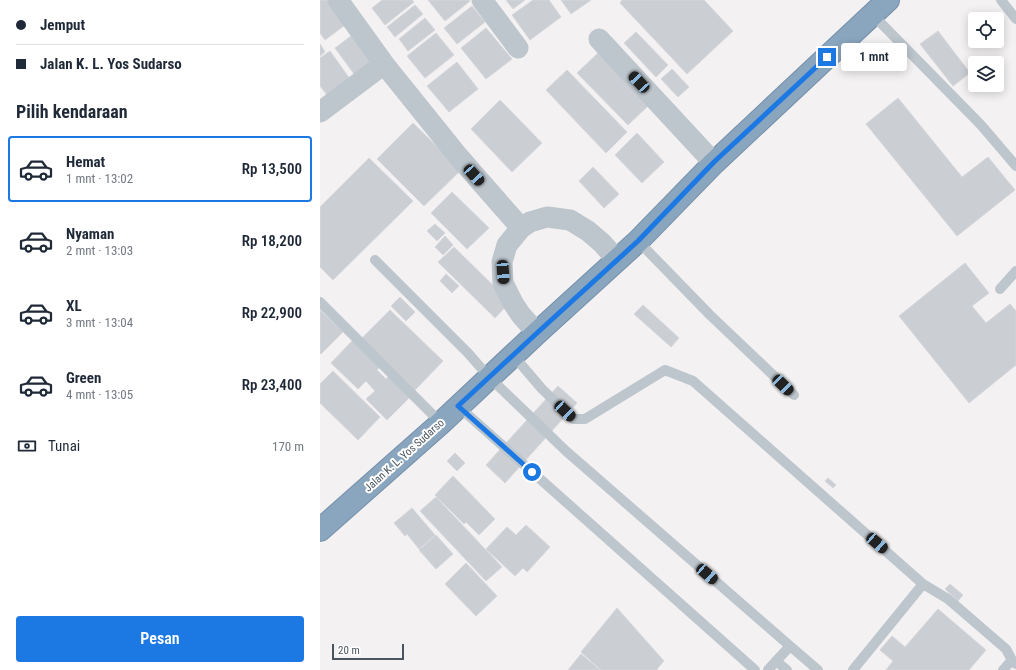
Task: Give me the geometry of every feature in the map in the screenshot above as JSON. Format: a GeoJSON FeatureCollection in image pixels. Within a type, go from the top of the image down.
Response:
{"type":"FeatureCollection","features":[{"type":"Feature","properties":{"kind":"highway","name":"Jalan K. L. Yos Sudarso"},"geometry":{"type":"LineString","coordinates":[[320,530],[441,423],[489,377],[638,241],[714,162],[888,0]]}},
{"type":"Feature","properties":{"kind":"street"},"geometry":{"type":"LineString","coordinates":[[338,0],[384,64],[458,156],[521,228]]}},
{"type":"Feature","properties":{"kind":"street"},"geometry":{"type":"LineString","coordinates":[[482,0],[518,48]]}},
{"type":"Feature","properties":{"kind":"street"},"geometry":{"type":"LineString","coordinates":[[599,39],[714,162]]}},
{"type":"Feature","properties":{"kind":"street"},"geometry":{"type":"LineString","coordinates":[[320,112],[384,64]]}},
{"type":"Feature","properties":{"kind":"street"},"geometry":{"type":"LineString","coordinates":[[537,333],[521,315],[503,283],[502,262],[507,244],[521,228],[530,222],[547,218],[570,220],[588,231],[602,243],[617,260]]}},
{"type":"Feature","properties":{"kind":"lane"},"geometry":{"type":"LineString","coordinates":[[1001,0],[1016,19]]}},
{"type":"Feature","properties":{"kind":"lane"},"geometry":{"type":"LineString","coordinates":[[872,14],[976,120],[1016,166]]}},
{"type":"Feature","properties":{"kind":"lane"},"geometry":{"type":"LineString","coordinates":[[638,241],[710,315],[794,395]]}},
{"type":"Feature","properties":{"kind":"lane"},"geometry":{"type":"LineString","coordinates":[[375,260],[468,353],[489,377],[566,451],[818,670]]}},
{"type":"Feature","properties":{"kind":"lane"},"geometry":{"type":"LineString","coordinates":[[1000,289],[1016,272]]}},
{"type":"Feature","properties":{"kind":"lane"},"geometry":{"type":"LineString","coordinates":[[320,302],[441,423]]}},
{"type":"Feature","properties":{"kind":"lane"},"geometry":{"type":"LineString","coordinates":[[513,355],[542,389],[573,418],[585,419],[665,370],[693,381],[922,584],[948,599],[1006,649],[1014,662],[1002,670]]}},
{"type":"Feature","properties":{"kind":"lane"},"geometry":{"type":"LineString","coordinates":[[458,406],[755,670]]}},
{"type":"Feature","properties":{"kind":"lane"},"geometry":{"type":"LineString","coordinates":[[853,670],[922,584]]}},
{"type":"Feature","properties":{"kind":"lane"},"geometry":{"type":"LineString","coordinates":[[768,670],[790,646]]}},
{"type":"Feature","properties":{"kind":"lane"},"geometry":{"type":"LineString","coordinates":[[776,661],[787,670]]}},
{"type":"Feature","properties":{"kind":"building"},"geometry":{"type":"Polygon","coordinates":[[[320,0],[333,0],[349,22],[325,40],[320,33],[320,0]]]}},
{"type":"Feature","properties":{"kind":"building"},"geometry":{"type":"Polygon","coordinates":[[[382,0],[412,0],[414,2],[385,25],[372,8],[382,0]]]}},
{"type":"Feature","properties":{"kind":"building"},"geometry":{"type":"Polygon","coordinates":[[[428,0],[469,0],[470,1],[445,21],[428,0]]]}},
{"type":"Feature","properties":{"kind":"building"},"geometry":{"type":"Polygon","coordinates":[[[506,0],[525,0],[513,9],[506,0]]]}},
{"type":"Feature","properties":{"kind":"building"},"geometry":{"type":"Polygon","coordinates":[[[533,0],[549,0],[561,17],[530,40],[512,15],[533,0]]]}},
{"type":"Feature","properties":{"kind":"building"},"geometry":{"type":"Polygon","coordinates":[[[561,0],[591,0],[571,14],[561,0]]]}},
{"type":"Feature","properties":{"kind":"building"},"geometry":{"type":"Polygon","coordinates":[[[622,0],[704,0],[733,31],[687,74],[620,3],[622,0]]]}},
{"type":"Feature","properties":{"kind":"building"},"geometry":{"type":"Polygon","coordinates":[[[415,5],[423,14],[395,37],[387,27],[415,5]]]}},
{"type":"Feature","properties":{"kind":"building"},"geometry":{"type":"Polygon","coordinates":[[[472,6],[485,22],[457,44],[444,28],[472,6]]]}},
{"type":"Feature","properties":{"kind":"building"},"geometry":{"type":"Polygon","coordinates":[[[425,18],[435,30],[408,51],[399,39],[425,18]]]}},
{"type":"Feature","properties":{"kind":"building"},"geometry":{"type":"Polygon","coordinates":[[[486,28],[512,59],[486,79],[461,48],[486,28]]]}},
{"type":"Feature","properties":{"kind":"building"},"geometry":{"type":"Polygon","coordinates":[[[938,31],[968,70],[968,75],[953,86],[920,44],[938,31]]]}},
{"type":"Feature","properties":{"kind":"building"},"geometry":{"type":"Polygon","coordinates":[[[636,32],[668,65],[656,77],[624,43],[636,32]]]}},
{"type":"Feature","properties":{"kind":"building"},"geometry":{"type":"Polygon","coordinates":[[[355,33],[378,63],[357,78],[335,48],[355,33]]]}},
{"type":"Feature","properties":{"kind":"building"},"geometry":{"type":"Polygon","coordinates":[[[436,33],[454,55],[425,78],[407,56],[436,33]]]}},
{"type":"Feature","properties":{"kind":"building"},"geometry":{"type":"Polygon","coordinates":[[[320,44],[325,52],[320,56],[320,44]]]}},
{"type":"Feature","properties":{"kind":"building"},"geometry":{"type":"Polygon","coordinates":[[[330,51],[350,79],[327,95],[320,86],[320,58],[330,51]]]}},
{"type":"Feature","properties":{"kind":"building"},"geometry":{"type":"Polygon","coordinates":[[[599,52],[649,105],[628,125],[577,73],[599,52]]]}},
{"type":"Feature","properties":{"kind":"building"},"geometry":{"type":"Polygon","coordinates":[[[457,62],[478,89],[449,112],[427,86],[457,62]]]}},
{"type":"Feature","properties":{"kind":"building"},"geometry":{"type":"Polygon","coordinates":[[[672,69],[689,87],[678,97],[661,79],[672,69]]]}},
{"type":"Feature","properties":{"kind":"building"},"geometry":{"type":"Polygon","coordinates":[[[567,70],[627,132],[606,153],[546,90],[567,70]]]}},
{"type":"Feature","properties":{"kind":"building"},"geometry":{"type":"Polygon","coordinates":[[[898,98],[962,177],[988,157],[1015,190],[957,236],[866,124],[898,98]]]}},
{"type":"Feature","properties":{"kind":"building"},"geometry":{"type":"Polygon","coordinates":[[[500,100],[542,143],[512,172],[471,129],[500,100]]]}},
{"type":"Feature","properties":{"kind":"building"},"geometry":{"type":"Polygon","coordinates":[[[413,123],[461,170],[424,206],[377,159],[413,123]]]}},
{"type":"Feature","properties":{"kind":"building"},"geometry":{"type":"Polygon","coordinates":[[[637,133],[664,162],[642,183],[615,155],[637,133]]]}},
{"type":"Feature","properties":{"kind":"building"},"geometry":{"type":"Polygon","coordinates":[[[369,158],[413,201],[333,280],[320,267],[320,207],[369,158]]]}},
{"type":"Feature","properties":{"kind":"building"},"geometry":{"type":"Polygon","coordinates":[[[593,167],[619,194],[604,208],[579,181],[593,167]]]}},
{"type":"Feature","properties":{"kind":"building"},"geometry":{"type":"Polygon","coordinates":[[[452,192],[489,228],[467,249],[431,213],[452,192]]]}},
{"type":"Feature","properties":{"kind":"building"},"geometry":{"type":"Polygon","coordinates":[[[435,224],[445,233],[437,241],[427,231],[435,224]]]}},
{"type":"Feature","properties":{"kind":"building"},"geometry":{"type":"Polygon","coordinates":[[[445,236],[453,245],[443,255],[435,247],[445,236]]]}},
{"type":"Feature","properties":{"kind":"building"},"geometry":{"type":"Polygon","coordinates":[[[454,247],[510,302],[495,318],[438,262],[454,247]]]}},
{"type":"Feature","properties":{"kind":"building"},"geometry":{"type":"Polygon","coordinates":[[[965,263],[989,293],[972,306],[986,323],[1010,304],[1016,311],[1016,365],[969,403],[899,316],[965,263]]]}},
{"type":"Feature","properties":{"kind":"building"},"geometry":{"type":"Polygon","coordinates":[[[446,274],[459,286],[452,293],[440,281],[446,274]]]}},
{"type":"Feature","properties":{"kind":"building"},"geometry":{"type":"Polygon","coordinates":[[[400,297],[415,312],[406,321],[391,306],[400,297]]]}},
{"type":"Feature","properties":{"kind":"building"},"geometry":{"type":"Polygon","coordinates":[[[643,305],[679,338],[671,347],[634,314],[643,305]]]}},
{"type":"Feature","properties":{"kind":"building"},"geometry":{"type":"Polygon","coordinates":[[[320,310],[343,332],[321,354],[320,353],[320,310]]]}},
{"type":"Feature","properties":{"kind":"building"},"geometry":{"type":"Polygon","coordinates":[[[390,310],[443,361],[415,390],[362,338],[390,310]]]}},
{"type":"Feature","properties":{"kind":"building"},"geometry":{"type":"Polygon","coordinates":[[[353,340],[381,366],[377,370],[386,379],[389,376],[410,397],[387,420],[366,399],[375,391],[366,381],[358,389],[331,363],[353,340]]]}},
{"type":"Feature","properties":{"kind":"building"},"geometry":{"type":"Polygon","coordinates":[[[333,371],[380,417],[358,440],[320,403],[320,384],[333,371]]]}},
{"type":"Feature","properties":{"kind":"building"},"geometry":{"type":"Polygon","coordinates":[[[558,386],[577,403],[505,483],[486,465],[558,386]]]}},
{"type":"Feature","properties":{"kind":"building"},"geometry":{"type":"Polygon","coordinates":[[[455,453],[465,463],[457,471],[447,461],[455,453]]]}},
{"type":"Feature","properties":{"kind":"building"},"geometry":{"type":"Polygon","coordinates":[[[453,476],[495,519],[479,535],[466,522],[464,524],[435,495],[453,476]]]}},
{"type":"Feature","properties":{"kind":"building"},"geometry":{"type":"Polygon","coordinates":[[[828,478],[836,485],[833,488],[825,481],[828,478]]]}},
{"type":"Feature","properties":{"kind":"building"},"geometry":{"type":"Polygon","coordinates":[[[436,497],[502,567],[486,581],[420,511],[436,497]]]}},
{"type":"Feature","properties":{"kind":"building"},"geometry":{"type":"Polygon","coordinates":[[[412,508],[435,535],[419,549],[407,534],[405,536],[394,523],[412,508]]]}},
{"type":"Feature","properties":{"kind":"building"},"geometry":{"type":"Polygon","coordinates":[[[526,525],[550,547],[527,572],[523,568],[515,576],[486,549],[507,527],[516,535],[526,525]]]}},
{"type":"Feature","properties":{"kind":"building"},"geometry":{"type":"Polygon","coordinates":[[[436,535],[453,554],[436,569],[419,550],[436,535]]]}},
{"type":"Feature","properties":{"kind":"building"},"geometry":{"type":"Polygon","coordinates":[[[466,563],[497,596],[476,616],[445,584],[466,563]]]}},
{"type":"Feature","properties":{"kind":"building"},"geometry":{"type":"Polygon","coordinates":[[[950,584],[963,595],[958,601],[945,589],[950,584]]]}},
{"type":"Feature","properties":{"kind":"building"},"geometry":{"type":"Polygon","coordinates":[[[617,608],[664,661],[657,669],[658,670],[601,670],[581,652],[617,608]]]}},
{"type":"Feature","properties":{"kind":"building"},"geometry":{"type":"Polygon","coordinates":[[[938,609],[986,650],[969,670],[886,670],[893,661],[880,650],[892,636],[905,647],[938,609]]]}},
{"type":"Feature","properties":{"kind":"building"},"geometry":{"type":"Polygon","coordinates":[[[581,654],[600,670],[568,670],[581,654]]]}},
{"type":"Feature","properties":{"kind":"route"},"geometry":{"type":"LineString","coordinates":[[532,472],[458,406],[638,241],[714,162],[827,57]]}}]}
